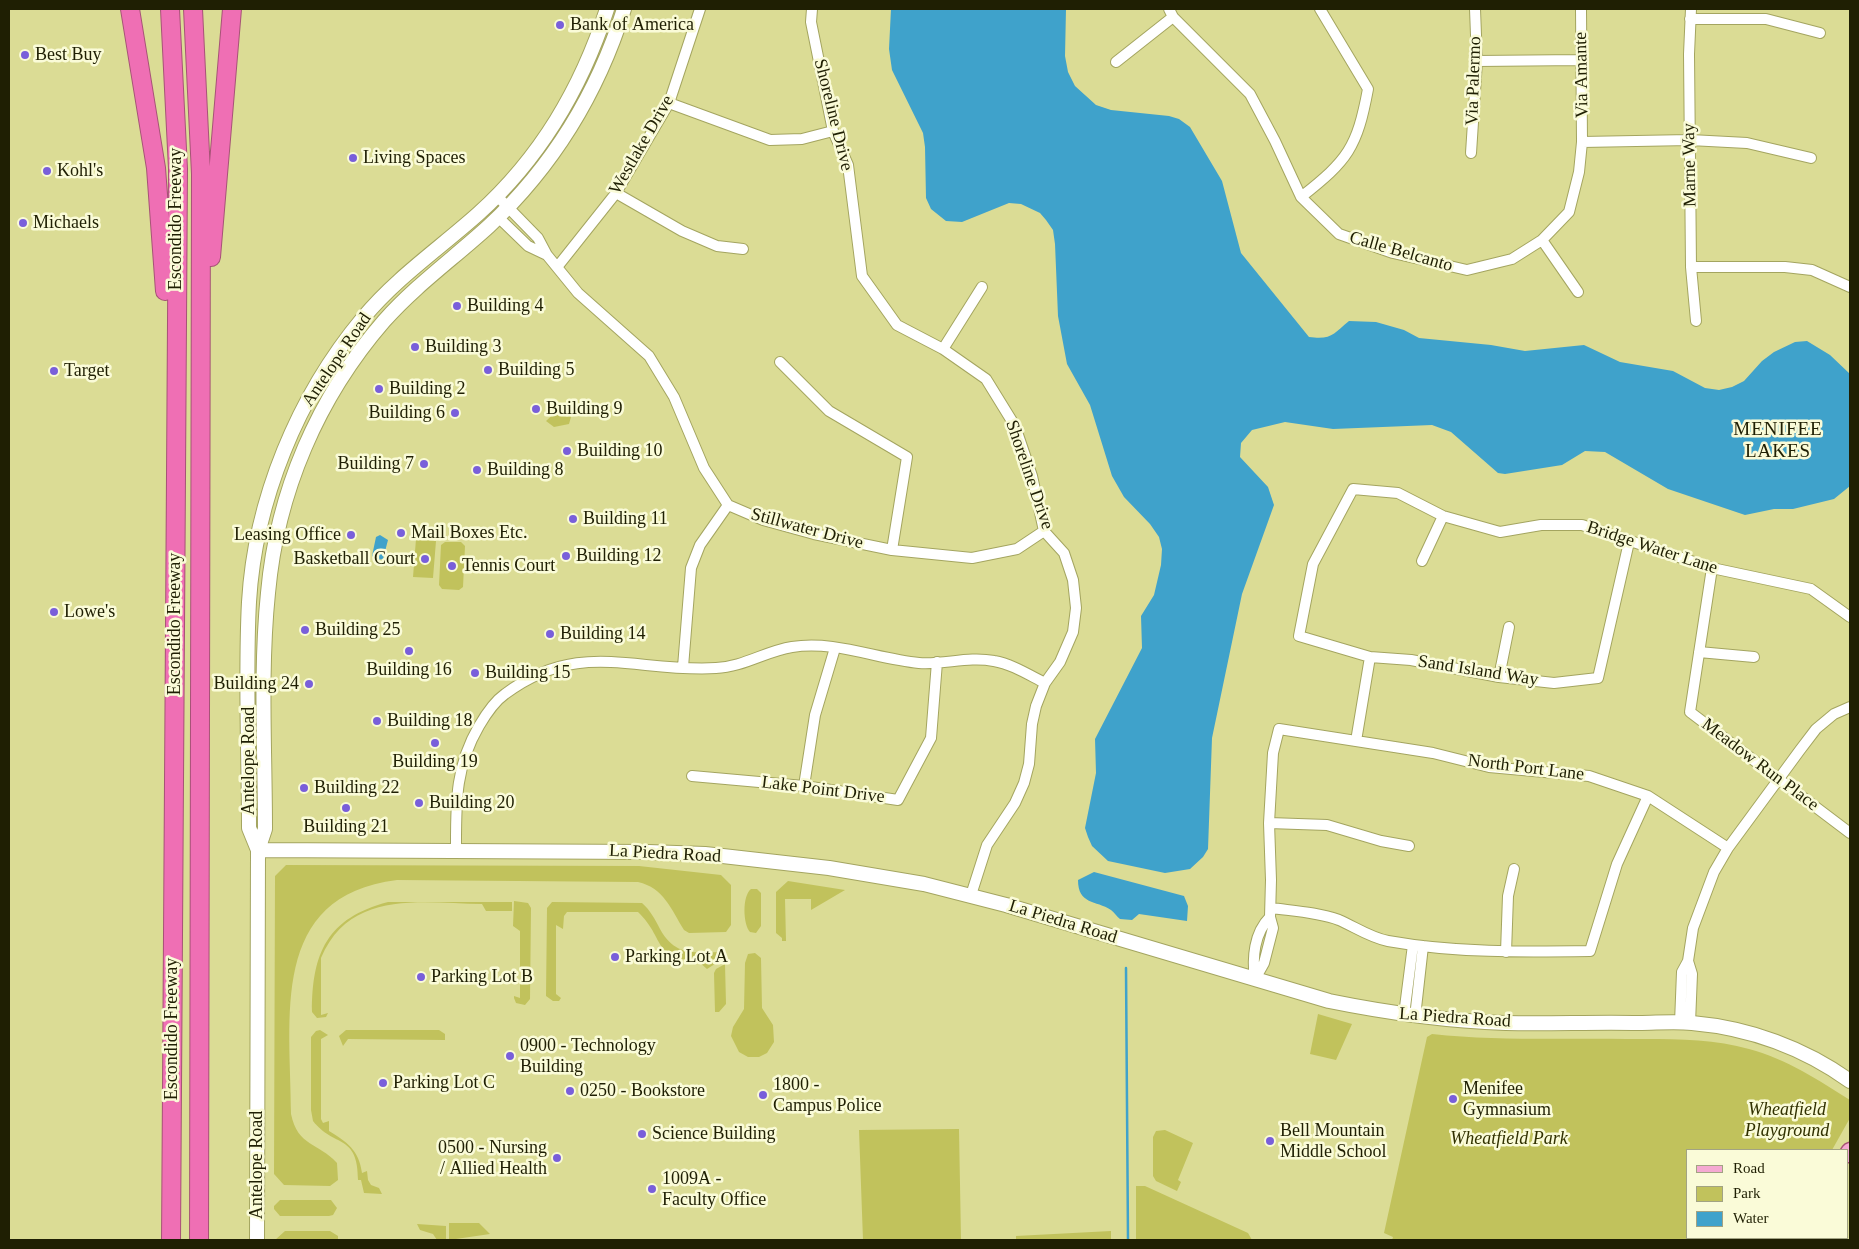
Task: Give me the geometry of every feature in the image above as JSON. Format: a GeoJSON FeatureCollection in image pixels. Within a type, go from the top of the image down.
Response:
{"type":"FeatureCollection","features":[{"type":"Feature","properties":{"kind":"highway"},"geometry":{"type":"LineString","coordinates":[[130,9],[156,168],[165,280],[167,394],[176,428]]}},
{"type":"Feature","properties":{"kind":"highway","name":"Escondido Freeway"},"geometry":{"type":"LineString","coordinates":[[170,9],[178,169],[171,1240]]}},
{"type":"Feature","properties":{"kind":"highway","name":"Escondido Freeway"},"geometry":{"type":"LineString","coordinates":[[193,9],[201,174],[199,1240]]}},
{"type":"Feature","properties":{"kind":"highway"},"geometry":{"type":"LineString","coordinates":[[200,444],[208,420],[212,248],[232,9]]}},
{"type":"Feature","properties":{"kind":"main road","name":"Antelope Road"},"geometry":{"type":"LineString","coordinates":[[258,850],[249,828],[250,601],[262,522],[274,479],[306,404],[328,368],[363,318],[394,286],[497,196],[519,174],[565,106],[582,74],[607,9]]}},
{"type":"Feature","properties":{"kind":"main road"},"geometry":{"type":"LineString","coordinates":[[616,9],[613,22],[616,36]]}},
{"type":"Feature","properties":{"kind":"main road","name":"Antelope Road"},"geometry":{"type":"LineString","coordinates":[[257,1240],[258,850],[266,829],[268,593],[275,545],[291,479],[330,395],[368,341],[426,278],[503,212],[551,157],[573,124],[604,67],[624,9]]}},
{"type":"Feature","properties":{"kind":"main road","name":"La Piedra Road"},"geometry":{"type":"LineString","coordinates":[[258,850],[456,849],[705,854],[878,875],[971,895],[1329,1001],[1410,1016],[1508,1023],[1685,1023],[1740,1031],[1782,1044],[1810,1056],[1850,1081]]}},
{"type":"Feature","properties":{"kind":"street","name":"Westlake Drive"},"geometry":{"type":"LineString","coordinates":[[558,266],[616,193],[669,103],[700,9]]}},
{"type":"Feature","properties":{"kind":"street","name":"Shoreline Drive"},"geometry":{"type":"LineString","coordinates":[[812,9],[811,22],[833,131],[848,165],[862,276],[897,325],[943,349],[986,379],[1015,426],[1032,476],[1044,531],[1064,553],[1073,580],[1076,608],[1073,632],[1060,662],[1045,683],[1032,724],[1029,764],[1024,783],[1015,803],[987,844],[971,895]]}},
{"type":"Feature","properties":{"kind":"street"},"geometry":{"type":"LineString","coordinates":[[1302,197],[1334,171],[1354,144],[1368,89],[1320,9]]}},
{"type":"Feature","properties":{"kind":"street","name":"Via Palermo"},"geometry":{"type":"LineString","coordinates":[[1471,153],[1477,61],[1475,9]]}},
{"type":"Feature","properties":{"kind":"street","name":"Via Amante"},"geometry":{"type":"LineString","coordinates":[[1581,9],[1582,142]]}},
{"type":"Feature","properties":{"kind":"street"},"geometry":{"type":"LineString","coordinates":[[1116,62],[1171,13]]}},
{"type":"Feature","properties":{"kind":"street","name":"Calle Belcanto"},"geometry":{"type":"LineString","coordinates":[[1171,13],[1250,94],[1276,141],[1302,197],[1338,234],[1393,253],[1468,270],[1512,259],[1542,240],[1568,212],[1579,172],[1582,142]]}},
{"type":"Feature","properties":{"kind":"street"},"geometry":{"type":"LineString","coordinates":[[1691,14],[1766,19],[1820,33]]}},
{"type":"Feature","properties":{"kind":"street","name":"Marne Way"},"geometry":{"type":"LineString","coordinates":[[1691,14],[1691,267],[1696,320]]}},
{"type":"Feature","properties":{"kind":"street"},"geometry":{"type":"LineString","coordinates":[[1477,61],[1581,60]]}},
{"type":"Feature","properties":{"kind":"street"},"geometry":{"type":"LineString","coordinates":[[669,103],[770,140],[802,138],[833,131]]}},
{"type":"Feature","properties":{"kind":"street"},"geometry":{"type":"LineString","coordinates":[[1582,142],[1690,140],[1747,143],[1811,158]]}},
{"type":"Feature","properties":{"kind":"street"},"geometry":{"type":"LineString","coordinates":[[616,193],[682,231],[717,246],[743,249]]}},
{"type":"Feature","properties":{"kind":"street","name":"Stillwater Drive"},"geometry":{"type":"LineString","coordinates":[[497,196],[503,212],[538,238],[547,256],[558,266],[578,293],[649,356],[674,397],[704,468],[728,505],[763,520],[814,534],[892,550],[972,558],[1017,549],[1044,531]]}},
{"type":"Feature","properties":{"kind":"street"},"geometry":{"type":"LineString","coordinates":[[1542,240],[1578,292]]}},
{"type":"Feature","properties":{"kind":"street"},"geometry":{"type":"LineString","coordinates":[[1691,267],[1785,267],[1812,270],[1850,287]]}},
{"type":"Feature","properties":{"kind":"street"},"geometry":{"type":"LineString","coordinates":[[943,349],[982,287]]}},
{"type":"Feature","properties":{"kind":"street"},"geometry":{"type":"LineString","coordinates":[[780,362],[829,411],[906,457],[892,550]]}},
{"type":"Feature","properties":{"kind":"street","name":"Bridge Water Lane"},"geometry":{"type":"LineString","coordinates":[[1370,657],[1299,636],[1313,564],[1353,489],[1398,493],[1443,516],[1500,532],[1541,525],[1582,525],[1712,568],[1811,589],[1850,617]]}},
{"type":"Feature","properties":{"kind":"street"},"geometry":{"type":"LineString","coordinates":[[683,667],[691,568],[700,545],[728,505]]}},
{"type":"Feature","properties":{"kind":"street"},"geometry":{"type":"LineString","coordinates":[[1422,561],[1443,516]]}},
{"type":"Feature","properties":{"kind":"street","name":"Sand Island Way"},"geometry":{"type":"LineString","coordinates":[[1370,657],[1412,660],[1499,677],[1554,683],[1598,678],[1629,542]]}},
{"type":"Feature","properties":{"kind":"street","name":"Meadow Run Place"},"geometry":{"type":"LineString","coordinates":[[1712,568],[1690,712],[1850,833]]}},
{"type":"Feature","properties":{"kind":"street"},"geometry":{"type":"LineString","coordinates":[[1499,677],[1509,627]]}},
{"type":"Feature","properties":{"kind":"street"},"geometry":{"type":"LineString","coordinates":[[456,849],[457,792],[460,767],[469,744],[484,717],[504,695],[526,680],[549,668],[576,662],[604,661],[717,668],[742,664],[791,647],[811,645],[919,663],[959,659],[995,661],[1045,683]]}},
{"type":"Feature","properties":{"kind":"street"},"geometry":{"type":"LineString","coordinates":[[804,786],[815,715],[835,648]]}},
{"type":"Feature","properties":{"kind":"street"},"geometry":{"type":"LineString","coordinates":[[1698,652],[1754,657]]}},
{"type":"Feature","properties":{"kind":"street"},"geometry":{"type":"LineString","coordinates":[[1356,741],[1370,657]]}},
{"type":"Feature","properties":{"kind":"street","name":"Lake Point Drive"},"geometry":{"type":"LineString","coordinates":[[692,776],[804,786],[898,800],[931,738],[938,662]]}},
{"type":"Feature","properties":{"kind":"street"},"geometry":{"type":"LineString","coordinates":[[1685,1023],[1692,974],[1688,961],[1693,928],[1702,900],[1728,848],[1816,729],[1834,714],[1850,707]]}},
{"type":"Feature","properties":{"kind":"street","name":"North Port Lane"},"geometry":{"type":"LineString","coordinates":[[1269,823],[1273,753],[1278,729],[1433,753],[1489,767],[1589,776],[1648,796],[1728,848]]}},
{"type":"Feature","properties":{"kind":"street"},"geometry":{"type":"LineString","coordinates":[[1270,913],[1314,914],[1337,920],[1385,940],[1418,946],[1506,952],[1590,951],[1617,864],[1648,796]]}},
{"type":"Feature","properties":{"kind":"street"},"geometry":{"type":"LineString","coordinates":[[1255,979],[1264,963],[1273,928],[1270,913],[1269,823],[1326,825],[1381,841],[1409,846]]}},
{"type":"Feature","properties":{"kind":"street"},"geometry":{"type":"LineString","coordinates":[[1506,952],[1508,896],[1514,869]]}},
{"type":"Feature","properties":{"kind":"street"},"geometry":{"type":"LineString","coordinates":[[1410,1016],[1418,946]]}},
{"type":"Feature","properties":{"kind":"green space"},"geometry":{"type":"Polygon","coordinates":[[[562,406],[571,417],[569,424],[554,427],[546,421],[562,406]]]}},
{"type":"Feature","properties":{"kind":"green space","name":"Basketball Court"},"geometry":{"type":"Polygon","coordinates":[[[416,539],[436,541],[433,578],[413,577],[416,539]]]}},
{"type":"Feature","properties":{"kind":"green space","name":"Tennis Court"},"geometry":{"type":"Polygon","coordinates":[[[445,542],[461,542],[465,546],[463,587],[459,590],[442,589],[439,585],[441,545],[445,542]]]}},
{"type":"Feature","properties":{"kind":"green space"},"geometry":{"type":"Polygon","coordinates":[[[286,865],[639,866],[721,875],[731,885],[731,925],[726,932],[689,933],[684,930],[661,894],[647,885],[638,882],[397,880],[355,891],[326,910],[307,936],[296,967],[291,1002],[289,1039],[291,1114],[298,1133],[337,1163],[338,1180],[330,1186],[284,1185],[274,1174],[275,876],[286,865]]]}},
{"type":"Feature","properties":{"kind":"green space"},"geometry":{"type":"Polygon","coordinates":[[[788,881],[845,890],[811,910],[811,899],[785,899],[786,941],[782,941],[782,938],[776,933],[776,892],[788,881]]]}},
{"type":"Feature","properties":{"kind":"green space"},"geometry":{"type":"Polygon","coordinates":[[[751,889],[757,889],[761,893],[761,926],[756,933],[750,932],[744,910],[746,898],[751,889]]]}},
{"type":"Feature","properties":{"kind":"green space"},"geometry":{"type":"Polygon","coordinates":[[[514,901],[528,903],[531,908],[530,999],[525,1005],[516,1003],[514,998],[514,996],[520,998],[520,931],[513,926],[514,901]]]}},
{"type":"Feature","properties":{"kind":"green space"},"geometry":{"type":"Polygon","coordinates":[[[388,902],[412,902],[369,910],[350,920],[334,936],[321,958],[321,1015],[328,1013],[326,1017],[317,1018],[312,1012],[313,991],[315,972],[320,955],[327,941],[337,928],[367,909],[388,902]]]}},
{"type":"Feature","properties":{"kind":"green space"},"geometry":{"type":"Polygon","coordinates":[[[436,902],[512,902],[512,911],[486,911],[482,904],[436,902]]]}},
{"type":"Feature","properties":{"kind":"green space"},"geometry":{"type":"Polygon","coordinates":[[[552,902],[642,903],[673,945],[688,951],[726,952],[726,957],[707,969],[699,962],[673,955],[661,945],[647,922],[638,912],[567,912],[564,916],[563,929],[556,925],[556,994],[561,998],[559,1001],[553,1001],[546,996],[547,908],[552,902]]]}},
{"type":"Feature","properties":{"kind":"green space"},"geometry":{"type":"Polygon","coordinates":[[[755,953],[761,958],[762,1008],[773,1025],[774,1042],[767,1053],[759,1057],[748,1057],[739,1052],[731,1036],[733,1027],[744,1009],[745,963],[748,954],[755,953]]]}},
{"type":"Feature","properties":{"kind":"green space"},"geometry":{"type":"Polygon","coordinates":[[[725,964],[726,1004],[719,1012],[715,1012],[714,973],[716,969],[725,964]]]}},
{"type":"Feature","properties":{"kind":"green space"},"geometry":{"type":"Polygon","coordinates":[[[1318,1014],[1352,1024],[1336,1060],[1310,1054],[1318,1014]]]}},
{"type":"Feature","properties":{"kind":"green space"},"geometry":{"type":"Polygon","coordinates":[[[320,1030],[328,1035],[321,1039],[321,1119],[323,1123],[329,1121],[329,1131],[351,1148],[358,1158],[362,1173],[367,1171],[368,1180],[371,1185],[379,1188],[382,1194],[364,1193],[361,1180],[358,1180],[354,1155],[343,1143],[329,1135],[313,1121],[311,1110],[311,1037],[316,1031],[320,1030]]]}},
{"type":"Feature","properties":{"kind":"green space"},"geometry":{"type":"Polygon","coordinates":[[[346,1030],[439,1030],[445,1034],[445,1040],[348,1039],[343,1046],[339,1036],[346,1030]]]}},
{"type":"Feature","properties":{"kind":"green space","name":"Wheatfield Park"},"geometry":{"type":"Polygon","coordinates":[[[1432,1034],[1505,1038],[1673,1039],[1734,1045],[1776,1058],[1838,1092],[1850,1100],[1850,1118],[1833,1149],[1686,1149],[1686,1239],[1781,1240],[1392,1240],[1393,1237],[1384,1233],[1427,1037],[1432,1034]]]}},
{"type":"Feature","properties":{"kind":"green space"},"geometry":{"type":"Polygon","coordinates":[[[959,1129],[961,1240],[863,1240],[859,1130],[959,1129]]]}},
{"type":"Feature","properties":{"kind":"green space"},"geometry":{"type":"Polygon","coordinates":[[[1165,1130],[1193,1143],[1178,1180],[1181,1182],[1177,1191],[1156,1181],[1153,1176],[1153,1137],[1156,1131],[1165,1130]]]}},
{"type":"Feature","properties":{"kind":"green space"},"geometry":{"type":"Polygon","coordinates":[[[1136,1186],[1145,1186],[1248,1233],[1252,1240],[1136,1240],[1136,1186]]]}},
{"type":"Feature","properties":{"kind":"green space"},"geometry":{"type":"Polygon","coordinates":[[[280,1200],[331,1200],[337,1208],[333,1215],[329,1216],[280,1216],[274,1209],[274,1206],[280,1200]]]}},
{"type":"Feature","properties":{"kind":"green space"},"geometry":{"type":"Polygon","coordinates":[[[449,1223],[479,1223],[490,1234],[449,1240],[449,1223]]]}},
{"type":"Feature","properties":{"kind":"green space"},"geometry":{"type":"Polygon","coordinates":[[[417,1224],[446,1226],[446,1240],[437,1240],[433,1234],[420,1230],[417,1224]]]}},
{"type":"Feature","properties":{"kind":"green space"},"geometry":{"type":"Polygon","coordinates":[[[285,1231],[330,1231],[338,1236],[338,1240],[275,1240],[285,1231]]]}},
{"type":"Feature","properties":{"kind":"green space"},"geometry":{"type":"Polygon","coordinates":[[[1111,1231],[1111,1240],[1016,1240],[1016,1236],[1111,1231]]]}},
{"type":"Feature","properties":{"kind":"water"},"geometry":{"type":"Polygon","coordinates":[[[891,9],[1066,9],[1065,56],[1068,72],[1075,86],[1096,105],[1111,110],[1169,116],[1179,119],[1190,127],[1222,181],[1241,253],[1309,337],[1328,337],[1349,321],[1376,322],[1404,330],[1419,338],[1491,345],[1525,351],[1584,345],[1620,362],[1673,371],[1705,388],[1719,390],[1732,387],[1744,381],[1762,361],[1774,352],[1795,342],[1807,341],[1830,355],[1850,374],[1850,486],[1834,499],[1793,509],[1774,509],[1745,515],[1668,489],[1605,452],[1585,451],[1562,465],[1505,474],[1498,473],[1451,432],[1432,425],[1333,429],[1285,422],[1252,430],[1241,443],[1240,457],[1268,487],[1274,505],[1242,594],[1212,738],[1208,849],[1203,857],[1190,869],[1165,873],[1108,861],[1092,846],[1085,828],[1096,773],[1095,739],[1142,648],[1141,616],[1154,595],[1161,565],[1162,549],[1159,537],[1150,524],[1124,497],[1112,476],[1090,405],[1067,364],[1058,316],[1053,230],[1040,213],[1021,204],[1009,203],[962,222],[946,221],[931,209],[926,198],[923,133],[892,70],[889,49],[891,9]]]}},
{"type":"Feature","properties":{"kind":"water"},"geometry":{"type":"Polygon","coordinates":[[[380,535],[388,540],[383,559],[377,560],[372,556],[376,537],[380,535]]]}},
{"type":"Feature","properties":{"kind":"water"},"geometry":{"type":"Polygon","coordinates":[[[1094,872],[1184,896],[1188,906],[1187,921],[1139,914],[1132,920],[1120,919],[1111,910],[1089,901],[1081,894],[1078,880],[1094,872]]]}},
{"type":"Feature","properties":{"kind":"waterway"},"geometry":{"type":"LineString","coordinates":[[1126,968],[1128,1240]]}},
{"type":"Feature","properties":{"kind":"place","name":"Bank of America"},"geometry":{"type":"Point","coordinates":[560,25]}},
{"type":"Feature","properties":{"kind":"place","name":"Best Buy"},"geometry":{"type":"Point","coordinates":[25,55]}},
{"type":"Feature","properties":{"kind":"place","name":"Living Spaces"},"geometry":{"type":"Point","coordinates":[353,158]}},
{"type":"Feature","properties":{"kind":"place","name":"Kohl's"},"geometry":{"type":"Point","coordinates":[47,171]}},
{"type":"Feature","properties":{"kind":"place","name":"Michaels"},"geometry":{"type":"Point","coordinates":[23,223]}},
{"type":"Feature","properties":{"kind":"place","name":"Building 4"},"geometry":{"type":"Point","coordinates":[457,306]}},
{"type":"Feature","properties":{"kind":"place","name":"Building 3"},"geometry":{"type":"Point","coordinates":[415,347]}},
{"type":"Feature","properties":{"kind":"place","name":"Building 5"},"geometry":{"type":"Point","coordinates":[488,370]}},
{"type":"Feature","properties":{"kind":"place","name":"Target"},"geometry":{"type":"Point","coordinates":[54,371]}},
{"type":"Feature","properties":{"kind":"place","name":"Building 2"},"geometry":{"type":"Point","coordinates":[379,389]}},
{"type":"Feature","properties":{"kind":"place","name":"Building 9"},"geometry":{"type":"Point","coordinates":[536,409]}},
{"type":"Feature","properties":{"kind":"place","name":"Building 6"},"geometry":{"type":"Point","coordinates":[455,413]}},
{"type":"Feature","properties":{"kind":"place","name":"Building 10"},"geometry":{"type":"Point","coordinates":[567,451]}},
{"type":"Feature","properties":{"kind":"place","name":"Building 7"},"geometry":{"type":"Point","coordinates":[424,464]}},
{"type":"Feature","properties":{"kind":"place","name":"Building 8"},"geometry":{"type":"Point","coordinates":[477,470]}},
{"type":"Feature","properties":{"kind":"place","name":"Building 11"},"geometry":{"type":"Point","coordinates":[573,519]}},
{"type":"Feature","properties":{"kind":"place","name":"Mail Boxes Etc."},"geometry":{"type":"Point","coordinates":[401,533]}},
{"type":"Feature","properties":{"kind":"place","name":"Leasing Office"},"geometry":{"type":"Point","coordinates":[351,535]}},
{"type":"Feature","properties":{"kind":"place","name":"Building 12"},"geometry":{"type":"Point","coordinates":[566,556]}},
{"type":"Feature","properties":{"kind":"place","name":"Basketball Court"},"geometry":{"type":"Point","coordinates":[425,559]}},
{"type":"Feature","properties":{"kind":"place","name":"Tennis Court"},"geometry":{"type":"Point","coordinates":[452,566]}},
{"type":"Feature","properties":{"kind":"place","name":"Lowe's"},"geometry":{"type":"Point","coordinates":[54,612]}},
{"type":"Feature","properties":{"kind":"place","name":"Building 25"},"geometry":{"type":"Point","coordinates":[305,630]}},
{"type":"Feature","properties":{"kind":"place","name":"Building 14"},"geometry":{"type":"Point","coordinates":[550,634]}},
{"type":"Feature","properties":{"kind":"place","name":"Building 16"},"geometry":{"type":"Point","coordinates":[409,651]}},
{"type":"Feature","properties":{"kind":"place","name":"Building 15"},"geometry":{"type":"Point","coordinates":[475,673]}},
{"type":"Feature","properties":{"kind":"place","name":"Building 24"},"geometry":{"type":"Point","coordinates":[309,684]}},
{"type":"Feature","properties":{"kind":"place","name":"Building 18"},"geometry":{"type":"Point","coordinates":[377,721]}},
{"type":"Feature","properties":{"kind":"place","name":"Building 19"},"geometry":{"type":"Point","coordinates":[435,743]}},
{"type":"Feature","properties":{"kind":"place","name":"Building 22"},"geometry":{"type":"Point","coordinates":[304,788]}},
{"type":"Feature","properties":{"kind":"place","name":"Building 20"},"geometry":{"type":"Point","coordinates":[419,803]}},
{"type":"Feature","properties":{"kind":"place","name":"Building 21"},"geometry":{"type":"Point","coordinates":[346,808]}},
{"type":"Feature","properties":{"kind":"place","name":"Parking Lot A"},"geometry":{"type":"Point","coordinates":[615,957]}},
{"type":"Feature","properties":{"kind":"place","name":"Parking Lot B"},"geometry":{"type":"Point","coordinates":[421,977]}},
{"type":"Feature","properties":{"kind":"place","name":"0900 - Technology Building"},"geometry":{"type":"Point","coordinates":[510,1056]}},
{"type":"Feature","properties":{"kind":"place","name":"Parking Lot C"},"geometry":{"type":"Point","coordinates":[383,1083]}},
{"type":"Feature","properties":{"kind":"place","name":"0250 - Bookstore"},"geometry":{"type":"Point","coordinates":[570,1091]}},
{"type":"Feature","properties":{"kind":"place","name":"1800 - Campus Police"},"geometry":{"type":"Point","coordinates":[763,1095]}},
{"type":"Feature","properties":{"kind":"place","name":"Menifee Gymnasium"},"geometry":{"type":"Point","coordinates":[1453,1099]}},
{"type":"Feature","properties":{"kind":"place","name":"Science Building"},"geometry":{"type":"Point","coordinates":[642,1134]}},
{"type":"Feature","properties":{"kind":"place","name":"Bell Mountain Middle School"},"geometry":{"type":"Point","coordinates":[1270,1141]}},
{"type":"Feature","properties":{"kind":"place","name":"0500 - Nursing / Allied Health"},"geometry":{"type":"Point","coordinates":[557,1158]}},
{"type":"Feature","properties":{"kind":"place","name":"1009A - Faculty Office"},"geometry":{"type":"Point","coordinates":[652,1189]}},
{"type":"Feature","properties":{"kind":"district","name":"MENIFEE LAKES"},"geometry":{"type":"Point","coordinates":[1778,441]}},
{"type":"Feature","properties":{"kind":"park label","name":"Wheatfield Playground"},"geometry":{"type":"Point","coordinates":[1787,1120]}}]}
